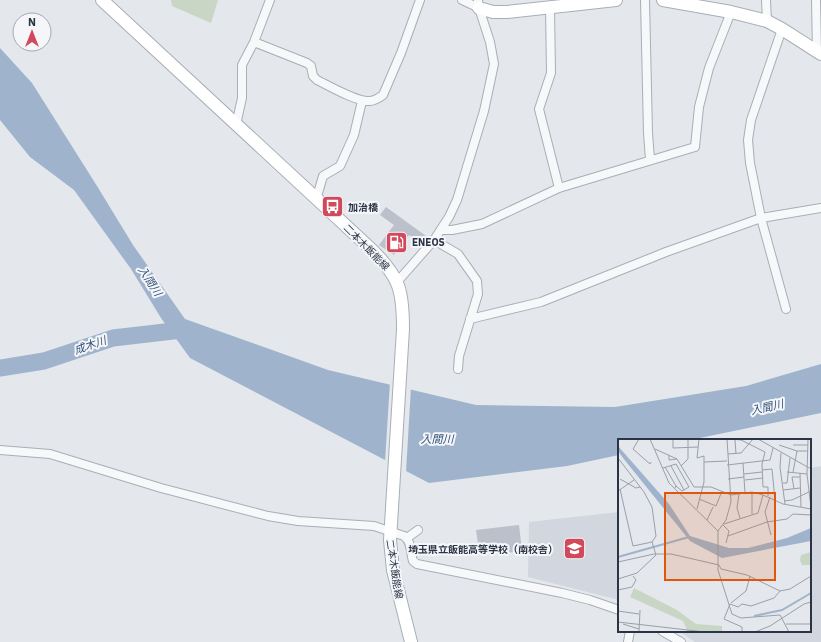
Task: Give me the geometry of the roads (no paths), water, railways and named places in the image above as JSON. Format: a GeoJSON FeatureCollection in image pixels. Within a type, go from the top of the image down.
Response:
{"type":"FeatureCollection","features":[{"type":"Feature","properties":{"kind":"main road","name":"二本木飯能線"},"geometry":{"type":"LineString","coordinates":[[102,0],[316,200],[373,251],[387,265],[397,282],[403,308],[390,548],[393,570],[411,642]]}},
{"type":"Feature","properties":{"kind":"main road"},"geometry":{"type":"LineString","coordinates":[[479,4],[493,12],[507,12],[616,0]]}},
{"type":"Feature","properties":{"kind":"main road"},"geometry":{"type":"LineString","coordinates":[[663,0],[731,12],[767,21],[819,53]]}},
{"type":"Feature","properties":{"kind":"street"},"geometry":{"type":"LineString","coordinates":[[236,125],[242,98],[242,65],[254,42],[270,0]]}},
{"type":"Feature","properties":{"kind":"street"},"geometry":{"type":"LineString","coordinates":[[254,42],[307,63],[310,66],[313,76],[317,80],[362,101],[378,99],[383,95],[401,53],[420,0]]}},
{"type":"Feature","properties":{"kind":"street"},"geometry":{"type":"LineString","coordinates":[[397,282],[434,240],[457,200],[484,111],[494,64],[490,42],[479,4],[462,0]]}},
{"type":"Feature","properties":{"kind":"street"},"geometry":{"type":"LineString","coordinates":[[645,0],[650,160]]}},
{"type":"Feature","properties":{"kind":"street"},"geometry":{"type":"LineString","coordinates":[[766,0],[767,21]]}},
{"type":"Feature","properties":{"kind":"street"},"geometry":{"type":"LineString","coordinates":[[816,0],[819,53]]}},
{"type":"Feature","properties":{"kind":"street"},"geometry":{"type":"LineString","coordinates":[[550,8],[551,73],[539,109],[559,188]]}},
{"type":"Feature","properties":{"kind":"street"},"geometry":{"type":"LineString","coordinates":[[441,230],[452,230],[482,224],[559,188],[695,147],[699,107],[708,68],[731,12]]}},
{"type":"Feature","properties":{"kind":"street"},"geometry":{"type":"LineString","coordinates":[[782,29],[751,120],[748,140],[750,163],[762,218],[786,309]]}},
{"type":"Feature","properties":{"kind":"street"},"geometry":{"type":"LineString","coordinates":[[316,200],[324,176],[340,166],[351,144],[356,131],[362,101]]}},
{"type":"Feature","properties":{"kind":"street"},"geometry":{"type":"LineString","coordinates":[[470,320],[541,302],[660,255],[762,218],[821,208]]}},
{"type":"Feature","properties":{"kind":"street"},"geometry":{"type":"LineString","coordinates":[[434,240],[458,254],[477,281],[478,294],[459,356],[458,369]]}},
{"type":"Feature","properties":{"kind":"street"},"geometry":{"type":"LineString","coordinates":[[0,450],[50,454],[161,488],[268,516],[298,521],[391,526],[407,538],[413,561],[417,564],[562,593],[590,600],[618,610]]}},
{"type":"Feature","properties":{"kind":"street"},"geometry":{"type":"LineString","coordinates":[[407,538],[418,530]]}},
{"type":"Feature","properties":{"kind":"street"},"geometry":{"type":"LineString","coordinates":[[628,642],[630,632]]}},
{"type":"Feature","properties":{"kind":"street"},"geometry":{"type":"LineString","coordinates":[[664,632],[681,642]]}},
{"type":"Feature","properties":{"kind":"water","name":"入間川"},"geometry":{"type":"Polygon","coordinates":[[[0,48],[32,83],[133,245],[185,319],[328,370],[476,405],[615,407],[746,386],[821,364],[821,413],[695,439],[618,439],[618,455],[567,466],[429,483],[190,358],[161,318],[131,269],[74,190],[30,157],[0,120],[0,48]]]}},
{"type":"Feature","properties":{"kind":"waterway","name":"成木川"},"geometry":{"type":"LineString","coordinates":[[0,368],[44,361],[113,338],[182,330]]}},
{"type":"Feature","properties":{"kind":"place","name":"加治橋"},"geometry":{"type":"Point","coordinates":[332,207]}},
{"type":"Feature","properties":{"kind":"place","name":"ENEOS"},"geometry":{"type":"Point","coordinates":[396,242]}},
{"type":"Feature","properties":{"kind":"place","name":"埼玉県立飯能高等学校（南校舎）"},"geometry":{"type":"Point","coordinates":[574,549]}}]}
